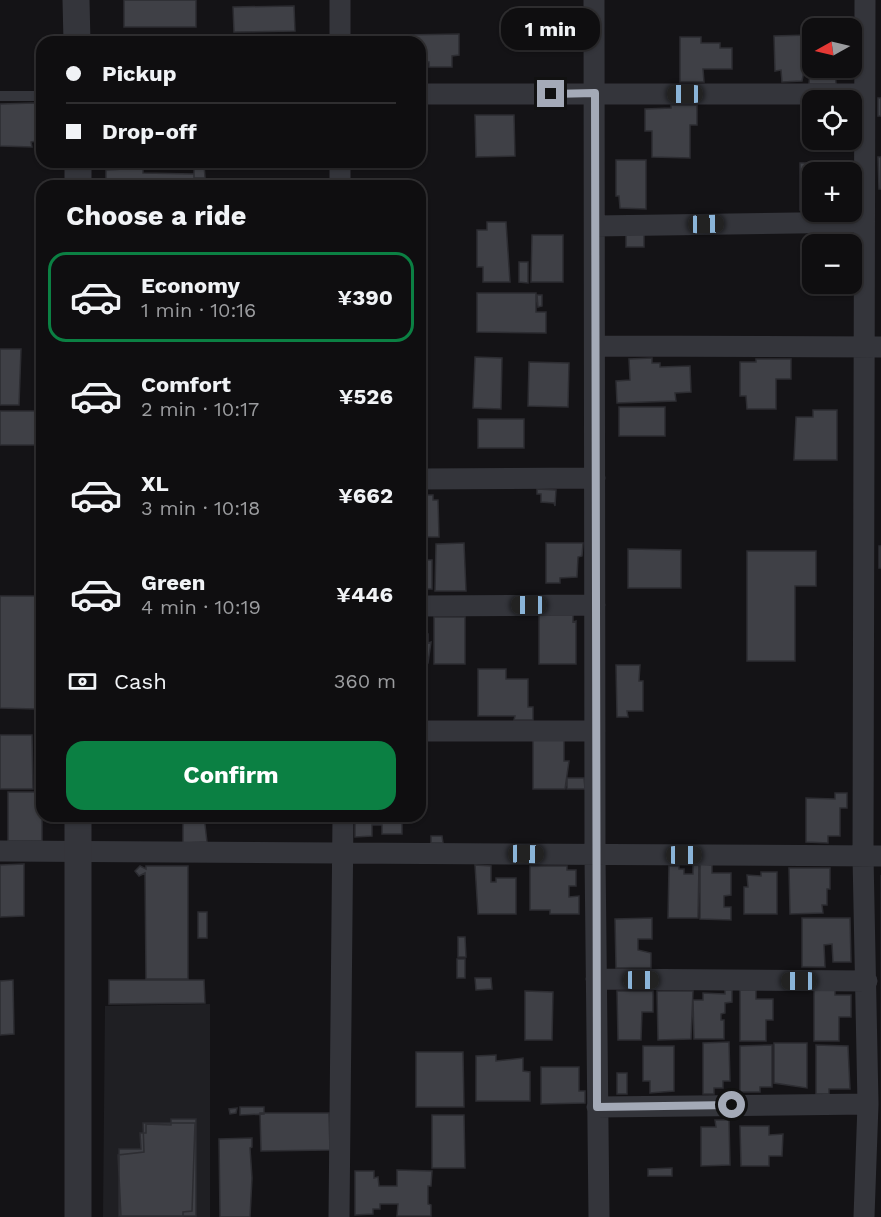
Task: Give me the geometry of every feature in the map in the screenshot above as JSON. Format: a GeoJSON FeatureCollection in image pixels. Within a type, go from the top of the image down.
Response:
{"type":"FeatureCollection","features":[{"type":"Feature","properties":{"kind":"street"},"geometry":{"type":"LineString","coordinates":[[76,0],[77,36]]}},
{"type":"Feature","properties":{"kind":"street"},"geometry":{"type":"LineString","coordinates":[[340,0],[340,36]]}},
{"type":"Feature","properties":{"kind":"street"},"geometry":{"type":"LineString","coordinates":[[594,0],[595,855],[598,1217]]}},
{"type":"Feature","properties":{"kind":"street"},"geometry":{"type":"LineString","coordinates":[[864,1217],[868,1104],[867,981],[872,856],[873,604],[872,347],[862,222],[865,0]]}},
{"type":"Feature","properties":{"kind":"street"},"geometry":{"type":"LineString","coordinates":[[426,94],[864,94]]}},
{"type":"Feature","properties":{"kind":"street"},"geometry":{"type":"LineString","coordinates":[[595,226],[862,222]]}},
{"type":"Feature","properties":{"kind":"street"},"geometry":{"type":"LineString","coordinates":[[595,346],[872,347]]}},
{"type":"Feature","properties":{"kind":"street"},"geometry":{"type":"LineString","coordinates":[[426,479],[595,478]]}},
{"type":"Feature","properties":{"kind":"street"},"geometry":{"type":"LineString","coordinates":[[426,606],[595,605]]}},
{"type":"Feature","properties":{"kind":"street"},"geometry":{"type":"LineString","coordinates":[[426,731],[595,731]]}},
{"type":"Feature","properties":{"kind":"street"},"geometry":{"type":"LineString","coordinates":[[78,822],[78,1217]]}},
{"type":"Feature","properties":{"kind":"street"},"geometry":{"type":"LineString","coordinates":[[339,1217],[343,822]]}},
{"type":"Feature","properties":{"kind":"street"},"geometry":{"type":"LineString","coordinates":[[0,851],[872,856]]}},
{"type":"Feature","properties":{"kind":"street"},"geometry":{"type":"LineString","coordinates":[[596,979],[867,981]]}},
{"type":"Feature","properties":{"kind":"street"},"geometry":{"type":"LineString","coordinates":[[597,1107],[868,1104]]}},
{"type":"Feature","properties":{"kind":"lane"},"geometry":{"type":"LineString","coordinates":[[0,96],[36,96]]}},
{"type":"Feature","properties":{"kind":"shaded area"},"geometry":{"type":"Polygon","coordinates":[[[880,875],[881,875],[881,1217],[880,875]]]}},
{"type":"Feature","properties":{"kind":"shaded area"},"geometry":{"type":"Polygon","coordinates":[[[210,1004],[210,1217],[103,1217],[105,1006],[210,1004]]]}},
{"type":"Feature","properties":{"kind":"building"},"geometry":{"type":"Polygon","coordinates":[[[124,0],[196,0],[196,27],[124,27],[124,0]]]}},
{"type":"Feature","properties":{"kind":"building"},"geometry":{"type":"Polygon","coordinates":[[[294,6],[295,31],[234,32],[233,7],[294,6]]]}},
{"type":"Feature","properties":{"kind":"building"},"geometry":{"type":"Polygon","coordinates":[[[459,34],[459,55],[452,56],[452,67],[429,67],[429,62],[426,62],[426,36],[404,35],[459,34]]]}},
{"type":"Feature","properties":{"kind":"building"},"geometry":{"type":"Polygon","coordinates":[[[802,35],[802,81],[782,82],[781,70],[775,71],[774,36],[802,35]]]}},
{"type":"Feature","properties":{"kind":"building"},"geometry":{"type":"Polygon","coordinates":[[[680,37],[701,37],[701,43],[720,43],[720,48],[732,48],[732,69],[703,69],[704,82],[680,82],[680,37]]]}},
{"type":"Feature","properties":{"kind":"building"},"geometry":{"type":"Polygon","coordinates":[[[809,78],[836,78],[836,84],[809,84],[809,78]]]}},
{"type":"Feature","properties":{"kind":"building"},"geometry":{"type":"Polygon","coordinates":[[[878,98],[881,98],[881,116],[878,116],[878,98]]]}},
{"type":"Feature","properties":{"kind":"building"},"geometry":{"type":"Polygon","coordinates":[[[0,104],[36,104],[36,141],[31,142],[32,147],[0,146],[0,104]]]}},
{"type":"Feature","properties":{"kind":"building"},"geometry":{"type":"Polygon","coordinates":[[[671,105],[697,105],[697,125],[690,125],[690,158],[652,157],[652,131],[645,131],[645,109],[671,108],[671,105]]]}},
{"type":"Feature","properties":{"kind":"building"},"geometry":{"type":"Polygon","coordinates":[[[475,115],[514,115],[515,156],[476,157],[475,115]]]}},
{"type":"Feature","properties":{"kind":"building"},"geometry":{"type":"Polygon","coordinates":[[[878,157],[881,157],[881,189],[879,189],[878,157]]]}},
{"type":"Feature","properties":{"kind":"building"},"geometry":{"type":"Polygon","coordinates":[[[616,160],[646,160],[646,209],[620,208],[619,196],[616,196],[616,160]]]}},
{"type":"Feature","properties":{"kind":"building"},"geometry":{"type":"Polygon","coordinates":[[[800,163],[802,163],[802,210],[800,210],[800,163]]]}},
{"type":"Feature","properties":{"kind":"building"},"geometry":{"type":"Polygon","coordinates":[[[143,168],[143,173],[194,174],[194,180],[106,180],[106,170],[143,168]]]}},
{"type":"Feature","properties":{"kind":"building"},"geometry":{"type":"Polygon","coordinates":[[[194,168],[204,168],[205,178],[194,178],[194,168]]]}},
{"type":"Feature","properties":{"kind":"building"},"geometry":{"type":"Polygon","coordinates":[[[487,222],[506,222],[510,282],[483,282],[483,267],[477,267],[477,230],[487,230],[487,222]]]}},
{"type":"Feature","properties":{"kind":"building"},"geometry":{"type":"Polygon","coordinates":[[[626,234],[644,234],[644,247],[626,247],[626,234]]]}},
{"type":"Feature","properties":{"kind":"building"},"geometry":{"type":"Polygon","coordinates":[[[532,235],[563,235],[563,282],[531,282],[532,235]]]}},
{"type":"Feature","properties":{"kind":"building"},"geometry":{"type":"Polygon","coordinates":[[[519,262],[528,262],[528,283],[519,282],[519,262]]]}},
{"type":"Feature","properties":{"kind":"building"},"geometry":{"type":"Polygon","coordinates":[[[477,293],[536,293],[536,312],[546,312],[546,333],[477,332],[477,293]]]}},
{"type":"Feature","properties":{"kind":"building"},"geometry":{"type":"Polygon","coordinates":[[[537,295],[542,295],[542,306],[538,307],[537,295]]]}},
{"type":"Feature","properties":{"kind":"building"},"geometry":{"type":"Polygon","coordinates":[[[0,349],[21,349],[19,405],[0,405],[0,349]]]}},
{"type":"Feature","properties":{"kind":"building"},"geometry":{"type":"Polygon","coordinates":[[[475,357],[502,358],[501,409],[473,408],[475,357]]]}},
{"type":"Feature","properties":{"kind":"building"},"geometry":{"type":"Polygon","coordinates":[[[652,358],[652,363],[660,363],[660,367],[690,366],[691,392],[675,393],[676,401],[617,403],[616,381],[630,380],[629,359],[652,358]]]}},
{"type":"Feature","properties":{"kind":"building"},"geometry":{"type":"Polygon","coordinates":[[[756,359],[791,359],[791,379],[776,379],[776,409],[747,409],[746,396],[740,396],[740,362],[756,362],[756,359]]]}},
{"type":"Feature","properties":{"kind":"building"},"geometry":{"type":"Polygon","coordinates":[[[529,362],[569,363],[568,407],[528,406],[529,362]]]}},
{"type":"Feature","properties":{"kind":"building"},"geometry":{"type":"Polygon","coordinates":[[[619,407],[665,407],[665,436],[619,436],[619,407]]]}},
{"type":"Feature","properties":{"kind":"building"},"geometry":{"type":"Polygon","coordinates":[[[813,410],[837,410],[837,460],[794,460],[796,417],[813,417],[813,410]]]}},
{"type":"Feature","properties":{"kind":"building"},"geometry":{"type":"Polygon","coordinates":[[[0,411],[36,411],[36,445],[0,445],[0,411]]]}},
{"type":"Feature","properties":{"kind":"building"},"geometry":{"type":"Polygon","coordinates":[[[478,419],[524,419],[524,448],[478,448],[478,419]]]}},
{"type":"Feature","properties":{"kind":"building"},"geometry":{"type":"Polygon","coordinates":[[[537,489],[556,490],[555,506],[554,503],[541,502],[541,494],[537,494],[537,489]]]}},
{"type":"Feature","properties":{"kind":"building"},"geometry":{"type":"Polygon","coordinates":[[[426,495],[433,495],[433,500],[438,500],[439,537],[426,537],[426,495]]]}},
{"type":"Feature","properties":{"kind":"building"},"geometry":{"type":"Polygon","coordinates":[[[464,543],[466,591],[435,591],[436,544],[464,543]]]}},
{"type":"Feature","properties":{"kind":"building"},"geometry":{"type":"Polygon","coordinates":[[[546,543],[583,543],[582,556],[578,557],[577,577],[560,578],[560,583],[546,583],[546,543]]]}},
{"type":"Feature","properties":{"kind":"building"},"geometry":{"type":"Polygon","coordinates":[[[879,546],[881,546],[881,568],[879,568],[879,546]]]}},
{"type":"Feature","properties":{"kind":"building"},"geometry":{"type":"Polygon","coordinates":[[[628,549],[681,550],[681,588],[628,588],[628,549]]]}},
{"type":"Feature","properties":{"kind":"building"},"geometry":{"type":"Polygon","coordinates":[[[747,551],[816,551],[816,586],[795,586],[795,661],[747,661],[747,551]]]}},
{"type":"Feature","properties":{"kind":"building"},"geometry":{"type":"Polygon","coordinates":[[[426,560],[432,560],[432,589],[426,589],[426,560]]]}},
{"type":"Feature","properties":{"kind":"building"},"geometry":{"type":"Polygon","coordinates":[[[0,596],[35,596],[35,709],[0,708],[0,596]]]}},
{"type":"Feature","properties":{"kind":"building"},"geometry":{"type":"Polygon","coordinates":[[[539,615],[573,615],[573,622],[576,621],[576,664],[539,664],[539,615]]]}},
{"type":"Feature","properties":{"kind":"building"},"geometry":{"type":"Polygon","coordinates":[[[434,617],[465,617],[465,664],[434,664],[434,617]]]}},
{"type":"Feature","properties":{"kind":"building"},"geometry":{"type":"Polygon","coordinates":[[[426,634],[428,634],[428,643],[431,642],[428,663],[426,663],[426,634]]]}},
{"type":"Feature","properties":{"kind":"building"},"geometry":{"type":"Polygon","coordinates":[[[616,665],[640,665],[639,681],[643,681],[643,711],[627,711],[628,717],[617,717],[616,665]]]}},
{"type":"Feature","properties":{"kind":"building"},"geometry":{"type":"Polygon","coordinates":[[[478,669],[506,669],[506,679],[528,679],[528,707],[533,707],[533,720],[514,720],[515,716],[478,716],[478,669]]]}},
{"type":"Feature","properties":{"kind":"building"},"geometry":{"type":"Polygon","coordinates":[[[0,735],[32,735],[33,789],[0,789],[0,735]]]}},
{"type":"Feature","properties":{"kind":"building"},"geometry":{"type":"Polygon","coordinates":[[[564,739],[564,761],[569,761],[565,789],[533,789],[533,740],[564,739]]]}},
{"type":"Feature","properties":{"kind":"building"},"geometry":{"type":"Polygon","coordinates":[[[567,778],[584,778],[585,789],[567,789],[567,778]]]}},
{"type":"Feature","properties":{"kind":"building"},"geometry":{"type":"Polygon","coordinates":[[[8,792],[36,792],[36,822],[42,822],[42,841],[8,841],[8,792]]]}},
{"type":"Feature","properties":{"kind":"building"},"geometry":{"type":"Polygon","coordinates":[[[835,793],[847,793],[847,808],[840,808],[840,836],[828,836],[828,843],[806,842],[806,798],[835,799],[835,793]]]}},
{"type":"Feature","properties":{"kind":"building"},"geometry":{"type":"Polygon","coordinates":[[[183,822],[205,822],[207,842],[183,843],[183,822]]]}},
{"type":"Feature","properties":{"kind":"building"},"geometry":{"type":"Polygon","coordinates":[[[355,822],[402,822],[402,834],[382,834],[382,825],[372,825],[372,836],[355,837],[355,822]]]}},
{"type":"Feature","properties":{"kind":"building"},"geometry":{"type":"Polygon","coordinates":[[[431,836],[442,836],[443,843],[431,843],[431,836]]]}},
{"type":"Feature","properties":{"kind":"building"},"geometry":{"type":"Polygon","coordinates":[[[24,864],[24,916],[0,917],[0,865],[24,864]]]}},
{"type":"Feature","properties":{"kind":"building"},"geometry":{"type":"Polygon","coordinates":[[[700,864],[712,865],[712,873],[731,873],[731,895],[724,896],[724,907],[731,907],[731,920],[700,919],[700,864]]]}},
{"type":"Feature","properties":{"kind":"building"},"geometry":{"type":"Polygon","coordinates":[[[475,865],[491,866],[491,882],[496,882],[496,878],[516,878],[516,914],[478,914],[475,865]]]}},
{"type":"Feature","properties":{"kind":"building"},"geometry":{"type":"Polygon","coordinates":[[[693,865],[699,865],[698,918],[668,918],[669,866],[679,866],[679,869],[684,869],[684,874],[693,874],[693,865]]]}},
{"type":"Feature","properties":{"kind":"building"},"geometry":{"type":"Polygon","coordinates":[[[140,866],[146,869],[146,866],[188,866],[188,979],[146,979],[145,873],[139,876],[135,871],[140,866]]]}},
{"type":"Feature","properties":{"kind":"building"},"geometry":{"type":"Polygon","coordinates":[[[530,866],[567,866],[567,870],[576,870],[576,886],[569,886],[569,897],[579,896],[579,914],[550,914],[550,910],[530,910],[530,866]]]}},
{"type":"Feature","properties":{"kind":"building"},"geometry":{"type":"Polygon","coordinates":[[[789,868],[830,868],[830,889],[827,889],[827,905],[822,905],[823,913],[790,914],[789,868]]]}},
{"type":"Feature","properties":{"kind":"building"},"geometry":{"type":"Polygon","coordinates":[[[761,872],[777,872],[777,914],[744,914],[744,887],[748,887],[747,875],[761,876],[761,872]]]}},
{"type":"Feature","properties":{"kind":"building"},"geometry":{"type":"Polygon","coordinates":[[[198,912],[207,912],[207,938],[198,938],[198,912]]]}},
{"type":"Feature","properties":{"kind":"building"},"geometry":{"type":"Polygon","coordinates":[[[652,918],[652,939],[638,939],[638,950],[651,953],[651,968],[616,968],[615,919],[652,918]]]}},
{"type":"Feature","properties":{"kind":"building"},"geometry":{"type":"Polygon","coordinates":[[[802,918],[850,918],[851,962],[833,962],[832,944],[824,945],[825,967],[802,967],[802,918]]]}},
{"type":"Feature","properties":{"kind":"building"},"geometry":{"type":"Polygon","coordinates":[[[458,937],[465,937],[466,957],[458,957],[458,937]]]}},
{"type":"Feature","properties":{"kind":"building"},"geometry":{"type":"Polygon","coordinates":[[[457,959],[465,959],[465,978],[457,978],[457,959]]]}},
{"type":"Feature","properties":{"kind":"building"},"geometry":{"type":"Polygon","coordinates":[[[475,978],[491,978],[492,989],[476,990],[475,978]]]}},
{"type":"Feature","properties":{"kind":"building"},"geometry":{"type":"Polygon","coordinates":[[[13,980],[14,1034],[0,1035],[0,981],[13,980]]]}},
{"type":"Feature","properties":{"kind":"building"},"geometry":{"type":"Polygon","coordinates":[[[109,980],[204,980],[205,1003],[109,1004],[109,980]]]}},
{"type":"Feature","properties":{"kind":"building"},"geometry":{"type":"Polygon","coordinates":[[[725,990],[732,990],[732,1002],[725,1003],[725,1013],[721,1014],[721,1020],[724,1020],[724,1039],[694,1039],[693,1000],[703,1000],[703,993],[725,994],[725,990]]]}},
{"type":"Feature","properties":{"kind":"building"},"geometry":{"type":"Polygon","coordinates":[[[740,990],[756,990],[756,999],[773,999],[773,1020],[766,1020],[766,1041],[740,1041],[740,990]]]}},
{"type":"Feature","properties":{"kind":"building"},"geometry":{"type":"Polygon","coordinates":[[[814,990],[835,990],[835,995],[851,995],[851,1017],[839,1017],[839,1041],[814,1041],[814,990]]]}},
{"type":"Feature","properties":{"kind":"building"},"geometry":{"type":"Polygon","coordinates":[[[525,991],[553,992],[552,1040],[525,1040],[525,991]]]}},
{"type":"Feature","properties":{"kind":"building"},"geometry":{"type":"Polygon","coordinates":[[[617,991],[653,991],[653,1012],[642,1012],[641,1040],[618,1040],[617,991]]]}},
{"type":"Feature","properties":{"kind":"building"},"geometry":{"type":"Polygon","coordinates":[[[657,991],[693,991],[691,1039],[658,1040],[657,991]]]}},
{"type":"Feature","properties":{"kind":"building"},"geometry":{"type":"Polygon","coordinates":[[[729,1042],[730,1081],[723,1081],[723,1088],[714,1088],[714,1094],[703,1094],[703,1043],[729,1042]]]}},
{"type":"Feature","properties":{"kind":"building"},"geometry":{"type":"Polygon","coordinates":[[[774,1043],[807,1043],[807,1088],[774,1083],[774,1043]]]}},
{"type":"Feature","properties":{"kind":"building"},"geometry":{"type":"Polygon","coordinates":[[[772,1045],[772,1087],[760,1087],[760,1092],[740,1092],[740,1046],[772,1045]]]}},
{"type":"Feature","properties":{"kind":"building"},"geometry":{"type":"Polygon","coordinates":[[[816,1045],[848,1046],[850,1089],[829,1089],[829,1094],[816,1094],[816,1045]]]}},
{"type":"Feature","properties":{"kind":"building"},"geometry":{"type":"Polygon","coordinates":[[[643,1046],[674,1046],[674,1091],[650,1093],[650,1081],[643,1081],[643,1046]]]}},
{"type":"Feature","properties":{"kind":"building"},"geometry":{"type":"Polygon","coordinates":[[[416,1052],[463,1052],[464,1107],[416,1107],[416,1052]]]}},
{"type":"Feature","properties":{"kind":"building"},"geometry":{"type":"Polygon","coordinates":[[[496,1055],[496,1061],[523,1058],[523,1071],[530,1072],[530,1101],[476,1101],[476,1056],[496,1055]]]}},
{"type":"Feature","properties":{"kind":"building"},"geometry":{"type":"Polygon","coordinates":[[[541,1067],[579,1067],[579,1091],[585,1091],[585,1103],[541,1104],[541,1067]]]}},
{"type":"Feature","properties":{"kind":"building"},"geometry":{"type":"Polygon","coordinates":[[[617,1073],[627,1073],[627,1094],[617,1094],[617,1073]]]}},
{"type":"Feature","properties":{"kind":"building"},"geometry":{"type":"Polygon","coordinates":[[[240,1107],[264,1107],[264,1114],[240,1115],[240,1107]]]}},
{"type":"Feature","properties":{"kind":"building"},"geometry":{"type":"Polygon","coordinates":[[[237,1108],[236,1113],[230,1114],[229,1109],[237,1108]]]}},
{"type":"Feature","properties":{"kind":"building"},"geometry":{"type":"Polygon","coordinates":[[[260,1113],[329,1113],[330,1150],[261,1151],[260,1113]]]}},
{"type":"Feature","properties":{"kind":"building"},"geometry":{"type":"Polygon","coordinates":[[[432,1115],[464,1115],[465,1168],[432,1168],[432,1115]]]}},
{"type":"Feature","properties":{"kind":"building"},"geometry":{"type":"Polygon","coordinates":[[[171,1119],[196,1119],[196,1216],[119,1216],[119,1149],[141,1149],[140,1133],[146,1133],[146,1124],[171,1125],[171,1119]]]}},
{"type":"Feature","properties":{"kind":"building"},"geometry":{"type":"Polygon","coordinates":[[[715,1120],[729,1120],[730,1165],[701,1166],[701,1127],[716,1127],[715,1120]]]}},
{"type":"Feature","properties":{"kind":"building"},"geometry":{"type":"Polygon","coordinates":[[[143,1123],[195,1123],[192,1211],[183,1212],[183,1217],[121,1217],[118,1155],[144,1152],[143,1123]]]}},
{"type":"Feature","properties":{"kind":"building"},"geometry":{"type":"Polygon","coordinates":[[[740,1126],[769,1126],[769,1135],[783,1134],[782,1156],[769,1156],[769,1166],[741,1166],[740,1126]]]}},
{"type":"Feature","properties":{"kind":"building"},"geometry":{"type":"Polygon","coordinates":[[[252,1138],[250,1217],[220,1217],[219,1139],[252,1138]]]}},
{"type":"Feature","properties":{"kind":"building"},"geometry":{"type":"Polygon","coordinates":[[[672,1168],[672,1176],[648,1176],[648,1169],[672,1168]]]}},
{"type":"Feature","properties":{"kind":"building"},"geometry":{"type":"Polygon","coordinates":[[[397,1170],[432,1171],[431,1186],[428,1186],[431,1216],[397,1216],[398,1204],[380,1204],[380,1209],[373,1209],[373,1214],[355,1215],[355,1171],[374,1171],[374,1178],[378,1177],[379,1186],[397,1186],[397,1170]]]}},
{"type":"Feature","properties":{"kind":"route"},"geometry":{"type":"LineString","coordinates":[[551,94],[595,93],[597,1107],[732,1105]]}}]}
